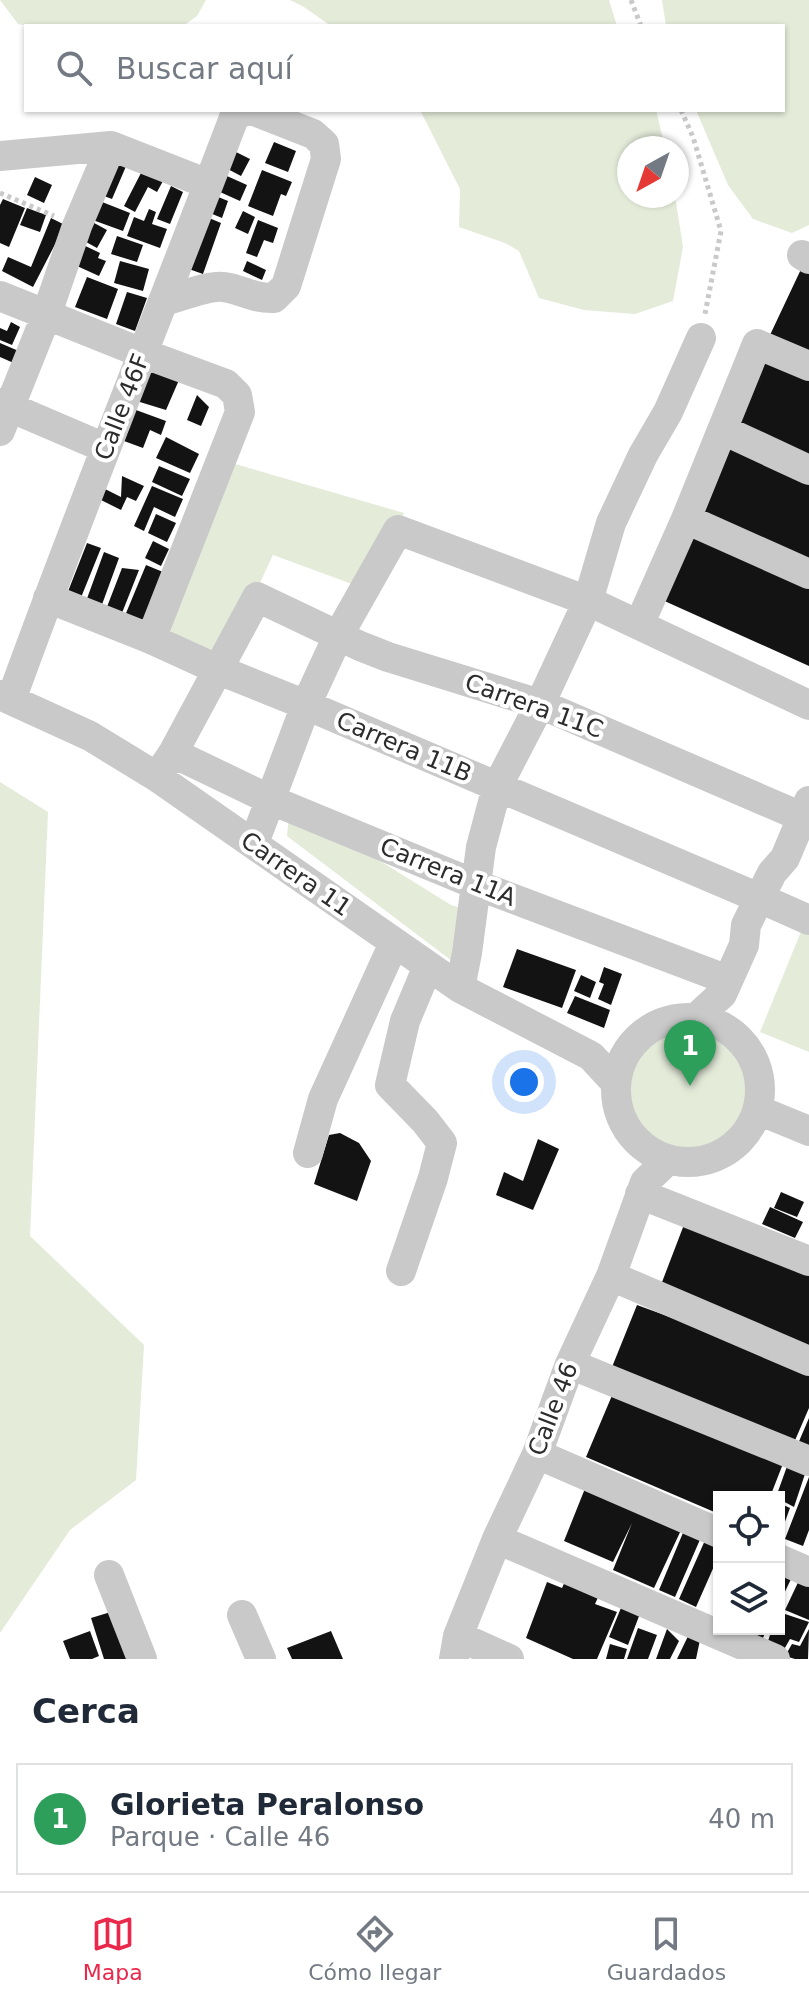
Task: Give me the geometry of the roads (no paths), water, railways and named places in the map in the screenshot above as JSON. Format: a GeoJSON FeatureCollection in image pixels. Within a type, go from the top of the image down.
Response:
{"type":"FeatureCollection","features":[{"type":"Feature","properties":{"kind":"street"},"geometry":{"type":"LineString","coordinates":[[164,301],[224,286],[262,299],[274,298],[286,286],[326,159],[324,144],[313,134],[245,112]]}},
{"type":"Feature","properties":{"kind":"street","name":"Calle 46F"},"geometry":{"type":"LineString","coordinates":[[6,698],[48,598],[208,184],[245,112]]}},
{"type":"Feature","properties":{"kind":"street"},"geometry":{"type":"LineString","coordinates":[[0,156],[111,146],[208,184]]}},
{"type":"Feature","properties":{"kind":"street"},"geometry":{"type":"LineString","coordinates":[[105,448],[3,414],[46,316],[77,226],[111,146]]}},
{"type":"Feature","properties":{"kind":"street"},"geometry":{"type":"LineString","coordinates":[[0,296],[226,384],[237,395],[240,412],[151,639]]}},
{"type":"Feature","properties":{"kind":"street"},"geometry":{"type":"LineString","coordinates":[[460,988],[481,847],[497,787],[588,601],[611,523],[643,455],[668,412],[701,338]]}},
{"type":"Feature","properties":{"kind":"street"},"geometry":{"type":"LineString","coordinates":[[639,625],[757,344],[809,366]]}},
{"type":"Feature","properties":{"kind":"street"},"geometry":{"type":"LineString","coordinates":[[723,430],[809,470]]}},
{"type":"Feature","properties":{"kind":"street"},"geometry":{"type":"LineString","coordinates":[[686,519],[809,574]]}},
{"type":"Feature","properties":{"kind":"street"},"geometry":{"type":"LineString","coordinates":[[254,843],[306,705],[338,636],[398,530],[588,601],[809,705]]}},
{"type":"Feature","properties":{"kind":"street","name":"Carrera 11C"},"geometry":{"type":"LineString","coordinates":[[219,670],[257,597],[388,657],[540,704],[807,813]]}},
{"type":"Feature","properties":{"kind":"street","name":"Carrera 11B"},"geometry":{"type":"LineString","coordinates":[[48,598],[809,920]]}},
{"type":"Feature","properties":{"kind":"street"},"geometry":{"type":"LineString","coordinates":[[165,765],[219,670]]}},
{"type":"Feature","properties":{"kind":"street","name":"Carrera 11"},"geometry":{"type":"LineString","coordinates":[[6,698],[165,765],[254,843],[394,943],[460,988],[591,1056],[616,1083]]}},
{"type":"Feature","properties":{"kind":"street","name":"Carrera 11A"},"geometry":{"type":"LineString","coordinates":[[165,765],[271,800],[725,987]]}},
{"type":"Feature","properties":{"kind":"street"},"geometry":{"type":"LineString","coordinates":[[696,1018],[725,987],[744,945],[746,925],[766,901],[772,873],[785,858],[807,813]]}},
{"type":"Feature","properties":{"kind":"street"},"geometry":{"type":"LineString","coordinates":[[308,1153],[323,1099],[394,943]]}},
{"type":"Feature","properties":{"kind":"street"},"geometry":{"type":"LineString","coordinates":[[401,1271],[442,1143],[390,1085],[405,1021],[428,966]]}},
{"type":"Feature","properties":{"kind":"street"},"geometry":{"type":"LineString","coordinates":[[725,987],[728,1030]]}},
{"type":"Feature","properties":{"kind":"street"},"geometry":{"type":"LineString","coordinates":[[675,1019],[707,1020],[728,1030],[745,1045],[756,1065],[761,1087],[758,1110],[746,1135],[724,1154],[696,1162],[668,1160],[650,1151],[628,1131],[619,1113],[616,1083],[625,1054],[638,1038],[655,1025],[675,1019]]}},
{"type":"Feature","properties":{"kind":"street"},"geometry":{"type":"LineString","coordinates":[[591,1056],[625,1054]]}},
{"type":"Feature","properties":{"kind":"street"},"geometry":{"type":"LineString","coordinates":[[758,1110],[809,1131]]}},
{"type":"Feature","properties":{"kind":"street"},"geometry":{"type":"LineString","coordinates":[[635,1138],[643,1188],[809,1261]]}},
{"type":"Feature","properties":{"kind":"street","name":"Calle 46"},"geometry":{"type":"LineString","coordinates":[[456,1647],[497,1539],[537,1454],[570,1364],[611,1276],[643,1188],[668,1160]]}},
{"type":"Feature","properties":{"kind":"street"},"geometry":{"type":"LineString","coordinates":[[611,1276],[809,1361]]}},
{"type":"Feature","properties":{"kind":"street"},"geometry":{"type":"LineString","coordinates":[[570,1364],[809,1461]]}},
{"type":"Feature","properties":{"kind":"street"},"geometry":{"type":"LineString","coordinates":[[537,1454],[713,1530]]}},
{"type":"Feature","properties":{"kind":"street"},"geometry":{"type":"LineString","coordinates":[[497,1539],[775,1659]]}},
{"type":"Feature","properties":{"kind":"street"},"geometry":{"type":"LineString","coordinates":[[785,1562],[809,1572]]}},
{"type":"Feature","properties":{"kind":"street"},"geometry":{"type":"LineString","coordinates":[[109,1575],[142,1659]]}},
{"type":"Feature","properties":{"kind":"street"},"geometry":{"type":"LineString","coordinates":[[242,1615],[261,1659]]}},
{"type":"Feature","properties":{"kind":"street"},"geometry":{"type":"LineString","coordinates":[[456,1647],[509,1659]]}},
{"type":"Feature","properties":{"kind":"place","name":"Glorieta Peralonso"},"geometry":{"type":"Point","coordinates":[690,1086]}}]}
